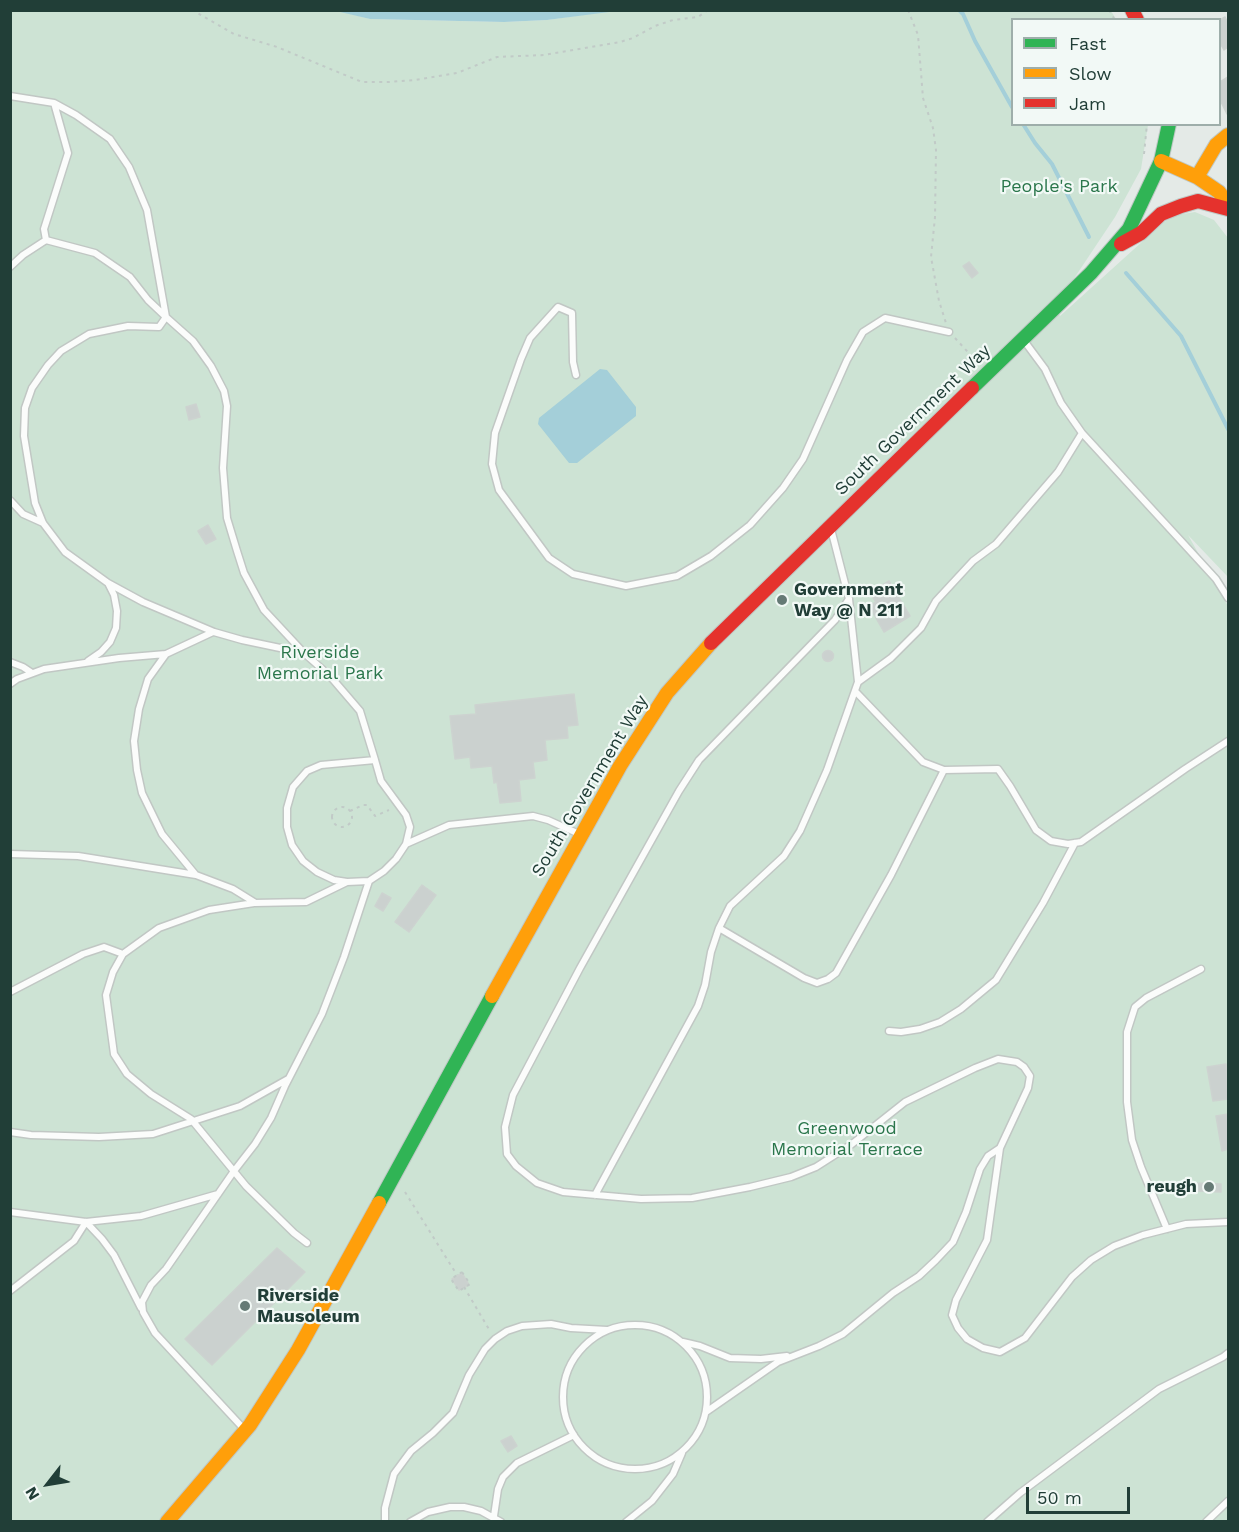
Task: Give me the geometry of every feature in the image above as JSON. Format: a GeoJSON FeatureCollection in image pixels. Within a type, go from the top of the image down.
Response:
{"type":"FeatureCollection","features":[{"type":"Feature","properties":{"kind":"main road","name":"South Government Way"},"geometry":{"type":"LineString","coordinates":[[167,1521],[246,1430],[298,1350],[580,835],[666,693],[721,631],[1091,273],[1129,229],[1161,161],[1169,126]]}},
{"type":"Feature","properties":{"kind":"main road"},"geometry":{"type":"LineString","coordinates":[[1197,177],[1216,145],[1228,135]]}},
{"type":"Feature","properties":{"kind":"main road"},"geometry":{"type":"LineString","coordinates":[[1161,161],[1197,177],[1219,192],[1228,204]]}},
{"type":"Feature","properties":{"kind":"main road"},"geometry":{"type":"LineString","coordinates":[[1110,250],[1141,233],[1161,214],[1181,206],[1198,201],[1228,209]]}},
{"type":"Feature","properties":{"kind":"lane"},"geometry":{"type":"LineString","coordinates":[[10,96],[54,103],[110,139],[129,167],[147,210],[166,317],[159,327],[128,326],[88,334],[62,351],[32,388],[25,408],[24,436],[35,503],[43,523],[65,552],[108,583],[143,602],[214,632],[304,653]]}},
{"type":"Feature","properties":{"kind":"lane"},"geometry":{"type":"LineString","coordinates":[[46,240],[44,229],[68,153],[54,103]]}},
{"type":"Feature","properties":{"kind":"lane"},"geometry":{"type":"LineString","coordinates":[[10,267],[23,255],[46,240],[95,254],[129,277],[148,300],[193,341],[211,366],[224,391],[227,406],[223,468],[228,518],[244,573],[264,610],[304,653],[330,676],[360,711],[375,760],[381,781],[406,815],[410,827],[406,844],[384,871],[369,881],[334,880],[317,872],[303,861],[292,845],[287,827],[287,808],[293,787],[307,771],[321,765],[375,760]]}},
{"type":"Feature","properties":{"kind":"lane"},"geometry":{"type":"LineString","coordinates":[[576,375],[573,362],[572,314],[558,307],[530,338],[521,359],[495,433],[492,464],[499,490],[549,558],[573,574],[626,586],[677,576],[711,556],[750,525],[783,488],[803,459],[847,360],[863,332],[885,318],[949,332]]}},
{"type":"Feature","properties":{"kind":"lane"},"geometry":{"type":"LineString","coordinates":[[1023,339],[1045,369],[1061,403],[1082,433],[1216,579],[1228,598]]}},
{"type":"Feature","properties":{"kind":"lane"},"geometry":{"type":"LineString","coordinates":[[858,682],[891,658],[921,628],[936,601],[973,561],[996,544],[1058,472],[1082,433]]}},
{"type":"Feature","properties":{"kind":"lane"},"geometry":{"type":"LineString","coordinates":[[10,500],[23,514],[43,523]]}},
{"type":"Feature","properties":{"kind":"lane"},"geometry":{"type":"LineString","coordinates":[[595,1195],[698,1006],[705,985],[711,952],[730,906],[784,856],[800,831],[827,770],[855,691],[858,682],[849,599],[830,526]]}},
{"type":"Feature","properties":{"kind":"lane"},"geometry":{"type":"LineString","coordinates":[[85,663],[101,652],[110,642],[116,628],[117,611],[114,595],[108,583]]}},
{"type":"Feature","properties":{"kind":"lane"},"geometry":{"type":"LineString","coordinates":[[849,599],[835,620],[699,760],[679,791],[580,968],[513,1095],[505,1127],[507,1154],[516,1166],[537,1183],[563,1192],[641,1198],[692,1198],[791,1177],[816,1167],[852,1144],[905,1102],[998,1059],[1017,1062],[1030,1076],[1028,1088],[1000,1148],[987,1240],[956,1300],[952,1315],[958,1328],[967,1339],[983,1348],[1000,1352],[1025,1338],[1072,1277],[1091,1260],[1114,1246],[1143,1235],[1186,1224],[1228,1222]]}},
{"type":"Feature","properties":{"kind":"lane"},"geometry":{"type":"LineString","coordinates":[[10,684],[44,669],[166,654],[214,632]]}},
{"type":"Feature","properties":{"kind":"lane"},"geometry":{"type":"LineString","coordinates":[[166,654],[148,679],[139,709],[134,741],[137,770],[142,794],[162,834],[196,874]]}},
{"type":"Feature","properties":{"kind":"lane"},"geometry":{"type":"LineString","coordinates":[[10,662],[32,673]]}},
{"type":"Feature","properties":{"kind":"lane"},"geometry":{"type":"LineString","coordinates":[[855,691],[923,762],[944,770],[998,770],[1036,830],[1051,842],[1068,844],[1081,842],[1228,741]]}},
{"type":"Feature","properties":{"kind":"lane"},"geometry":{"type":"LineString","coordinates":[[719,928],[804,978],[817,983],[828,979],[836,972],[886,885],[944,770]]}},
{"type":"Feature","properties":{"kind":"lane"},"geometry":{"type":"LineString","coordinates":[[406,844],[449,825],[533,816],[548,820],[580,835]]}},
{"type":"Feature","properties":{"kind":"lane"},"geometry":{"type":"LineString","coordinates":[[889,1030],[901,1032],[920,1029],[940,1022],[961,1009],[996,980],[1043,903],[1075,843]]}},
{"type":"Feature","properties":{"kind":"lane"},"geometry":{"type":"LineString","coordinates":[[10,854],[78,856],[196,874],[233,889],[254,903]]}},
{"type":"Feature","properties":{"kind":"lane"},"geometry":{"type":"LineString","coordinates":[[143,1312],[142,1302],[151,1285],[166,1269],[272,1118],[288,1079],[322,1014],[369,881]]}},
{"type":"Feature","properties":{"kind":"lane"},"geometry":{"type":"LineString","coordinates":[[307,1243],[264,1205],[194,1122],[151,1094],[127,1074],[114,1054],[106,995],[113,972],[123,954],[159,928],[209,910],[254,903],[306,902],[347,882]]}},
{"type":"Feature","properties":{"kind":"lane"},"geometry":{"type":"LineString","coordinates":[[10,992],[75,958],[104,946],[123,954]]}},
{"type":"Feature","properties":{"kind":"lane"},"geometry":{"type":"LineString","coordinates":[[1167,1229],[1132,1140],[1127,1102],[1127,1032],[1136,1007],[1146,999],[1201,969]]}},
{"type":"Feature","properties":{"kind":"lane"},"geometry":{"type":"LineString","coordinates":[[10,1132],[42,1136],[99,1137],[153,1134],[240,1106],[288,1079]]}},
{"type":"Feature","properties":{"kind":"lane"},"geometry":{"type":"LineString","coordinates":[[706,1412],[778,1362],[843,1334],[877,1305],[919,1276],[953,1242],[980,1169],[988,1156],[1000,1148]]}},
{"type":"Feature","properties":{"kind":"lane"},"geometry":{"type":"LineString","coordinates":[[10,1212],[86,1222],[141,1216],[218,1194]]}},
{"type":"Feature","properties":{"kind":"lane"},"geometry":{"type":"LineString","coordinates":[[86,1222],[114,1255],[155,1333],[246,1430]]}},
{"type":"Feature","properties":{"kind":"lane"},"geometry":{"type":"LineString","coordinates":[[10,1291],[74,1241],[86,1222]]}},
{"type":"Feature","properties":{"kind":"lane"},"geometry":{"type":"LineString","coordinates":[[386,1521],[385,1508],[394,1474],[411,1451],[453,1413],[469,1375],[485,1348],[495,1339],[507,1331],[522,1326],[551,1324],[608,1330]]}},
{"type":"Feature","properties":{"kind":"lane"},"geometry":{"type":"LineString","coordinates":[[625,1325],[651,1326],[663,1330],[682,1342],[696,1357],[704,1373],[708,1390],[703,1424],[695,1439],[669,1462],[653,1468],[635,1470],[618,1468],[588,1452],[568,1424],[564,1404],[567,1372],[580,1350],[589,1341],[608,1330],[625,1325]]}},
{"type":"Feature","properties":{"kind":"lane"},"geometry":{"type":"LineString","coordinates":[[682,1342],[700,1346],[730,1358],[761,1359],[793,1355]]}},
{"type":"Feature","properties":{"kind":"lane"},"geometry":{"type":"LineString","coordinates":[[987,1521],[1020,1492],[1159,1389],[1227,1356]]}},
{"type":"Feature","properties":{"kind":"lane"},"geometry":{"type":"LineString","coordinates":[[494,1516],[498,1489],[503,1477],[518,1463],[574,1435]]}},
{"type":"Feature","properties":{"kind":"lane"},"geometry":{"type":"LineString","coordinates":[[626,1521],[652,1501],[673,1474],[682,1452]]}},
{"type":"Feature","properties":{"kind":"lane"},"geometry":{"type":"LineString","coordinates":[[1206,1521],[1228,1501]]}},
{"type":"Feature","properties":{"kind":"lane"},"geometry":{"type":"LineString","coordinates":[[410,1521],[428,1512],[450,1507],[481,1510],[501,1521]]}},
{"type":"Feature","properties":{"kind":"path"},"geometry":{"type":"LineString","coordinates":[[192,10],[234,34],[277,47],[362,82],[415,80],[457,73],[497,57],[544,55],[620,42],[673,20],[698,17],[708,10]]}},
{"type":"Feature","properties":{"kind":"path"},"geometry":{"type":"LineString","coordinates":[[908,10],[918,35],[923,98],[935,139],[935,218],[931,257],[939,301],[949,332],[987,374]]}},
{"type":"Feature","properties":{"kind":"path"},"geometry":{"type":"LineString","coordinates":[[351,811],[367,805],[375,816],[392,808],[406,815]]}},
{"type":"Feature","properties":{"kind":"path"},"geometry":{"type":"LineString","coordinates":[[345,807],[351,811],[352,820],[348,825],[339,826],[334,823],[332,816],[336,810],[345,807]]}},
{"type":"Feature","properties":{"kind":"path"},"geometry":{"type":"LineString","coordinates":[[404,1190],[457,1275]]}},
{"type":"Feature","properties":{"kind":"path"},"geometry":{"type":"LineString","coordinates":[[463,1274],[470,1284],[458,1291],[451,1279],[457,1275],[463,1274]]}},
{"type":"Feature","properties":{"kind":"path"},"geometry":{"type":"LineString","coordinates":[[465,1288],[495,1339]]}},
{"type":"Feature","properties":{"kind":"green space"},"geometry":{"type":"Polygon","coordinates":[[[336,10],[370,19],[504,22],[547,20],[617,10],[1111,11],[1115,18],[1011,18],[1011,126],[1148,126],[1141,169],[1115,217],[1055,307],[1060,316],[1164,222],[1177,215],[1195,212],[1214,220],[1228,238],[1228,577],[1188,535],[1228,606],[1228,1521],[11,1521],[10,11],[336,10]]]}},
{"type":"Feature","properties":{"kind":"water"},"geometry":{"type":"Polygon","coordinates":[[[336,11],[617,11],[547,20],[504,22],[370,19],[336,11]]]}},
{"type":"Feature","properties":{"kind":"water"},"geometry":{"type":"Polygon","coordinates":[[[600,369],[607,370],[636,407],[636,416],[577,463],[569,463],[538,424],[539,418],[600,369]]]}},
{"type":"Feature","properties":{"kind":"building"},"geometry":{"type":"Polygon","coordinates":[[[1225,17],[1228,23],[1228,47],[1224,50],[1221,45],[1221,19],[1225,17]]]}},
{"type":"Feature","properties":{"kind":"building"},"geometry":{"type":"Polygon","coordinates":[[[1228,77],[1227,114],[1221,102],[1221,81],[1228,77]]]}},
{"type":"Feature","properties":{"kind":"building"},"geometry":{"type":"Polygon","coordinates":[[[969,262],[978,273],[972,278],[963,266],[969,262]]]}},
{"type":"Feature","properties":{"kind":"building"},"geometry":{"type":"Polygon","coordinates":[[[196,404],[200,417],[189,420],[186,407],[196,404]]]}},
{"type":"Feature","properties":{"kind":"building"},"geometry":{"type":"Polygon","coordinates":[[[208,525],[216,539],[206,544],[198,531],[208,525]]]}},
{"type":"Feature","properties":{"kind":"building"},"geometry":{"type":"Polygon","coordinates":[[[889,581],[910,616],[884,632],[869,606],[876,602],[870,593],[889,581]]]}},
{"type":"Feature","properties":{"kind":"building"},"geometry":{"type":"Polygon","coordinates":[[[828,650],[834,656],[828,662],[822,656],[828,650]]]}},
{"type":"Feature","properties":{"kind":"building"},"geometry":{"type":"Polygon","coordinates":[[[574,694],[578,725],[567,726],[568,738],[545,740],[547,760],[533,762],[535,778],[519,780],[521,801],[500,803],[492,766],[471,768],[470,757],[455,759],[450,716],[476,714],[475,705],[574,694]]]}},
{"type":"Feature","properties":{"kind":"building"},"geometry":{"type":"Polygon","coordinates":[[[422,885],[436,895],[409,932],[395,922],[422,885]]]}},
{"type":"Feature","properties":{"kind":"building"},"geometry":{"type":"Polygon","coordinates":[[[382,893],[391,898],[383,911],[375,906],[382,893]]]}},
{"type":"Feature","properties":{"kind":"building"},"geometry":{"type":"Polygon","coordinates":[[[1226,1064],[1228,1099],[1213,1101],[1207,1067],[1226,1064]]]}},
{"type":"Feature","properties":{"kind":"building"},"geometry":{"type":"Polygon","coordinates":[[[1228,1114],[1228,1149],[1222,1151],[1216,1116],[1228,1114]]]}},
{"type":"Feature","properties":{"kind":"building","name":"reugh"},"geometry":{"type":"Polygon","coordinates":[[[1197,1183],[1221,1184],[1221,1192],[1196,1191],[1197,1183]]]}},
{"type":"Feature","properties":{"kind":"building","name":"Riverside Mausoleum"},"geometry":{"type":"Polygon","coordinates":[[[277,1248],[305,1272],[212,1365],[185,1339],[277,1248]]]}},
{"type":"Feature","properties":{"kind":"building"},"geometry":{"type":"Polygon","coordinates":[[[462,1273],[469,1285],[459,1290],[452,1279],[462,1273]]]}},
{"type":"Feature","properties":{"kind":"building"},"geometry":{"type":"Polygon","coordinates":[[[511,1436],[517,1446],[508,1452],[501,1441],[511,1436]]]}},
{"type":"Feature","properties":{"kind":"waterway"},"geometry":{"type":"LineString","coordinates":[[959,10],[1011,105]]}},
{"type":"Feature","properties":{"kind":"waterway"},"geometry":{"type":"LineString","coordinates":[[1024,126],[1052,164],[1089,237]]}},
{"type":"Feature","properties":{"kind":"waterway"},"geometry":{"type":"LineString","coordinates":[[1126,273],[1181,336],[1228,429]]}},
{"type":"Feature","properties":{"kind":"traffic: fast"},"geometry":{"type":"LineString","coordinates":[[972,388],[1091,273],[1129,229],[1161,161],[1169,126]]}},
{"type":"Feature","properties":{"kind":"traffic: fast"},"geometry":{"type":"LineString","coordinates":[[379,1203],[492,996]]}},
{"type":"Feature","properties":{"kind":"traffic: slow"},"geometry":{"type":"LineString","coordinates":[[1197,177],[1216,145],[1228,135]]}},
{"type":"Feature","properties":{"kind":"traffic: slow"},"geometry":{"type":"LineString","coordinates":[[1161,161],[1197,177],[1219,192],[1228,204]]}},
{"type":"Feature","properties":{"kind":"traffic: slow"},"geometry":{"type":"LineString","coordinates":[[492,996],[620,766],[667,693],[711,643]]}},
{"type":"Feature","properties":{"kind":"traffic: slow"},"geometry":{"type":"LineString","coordinates":[[167,1522],[250,1425],[298,1350],[379,1203]]}},
{"type":"Feature","properties":{"kind":"traffic: jam"},"geometry":{"type":"LineString","coordinates":[[1132,10],[1136,18]]}},
{"type":"Feature","properties":{"kind":"traffic: jam"},"geometry":{"type":"LineString","coordinates":[[1121,244],[1141,233],[1161,214],[1181,206],[1198,201],[1228,209]]}},
{"type":"Feature","properties":{"kind":"traffic: jam"},"geometry":{"type":"LineString","coordinates":[[711,643],[972,388]]}},
{"type":"Feature","properties":{"kind":"place","name":"Government Way @ N 211"},"geometry":{"type":"Point","coordinates":[782,600]}},
{"type":"Feature","properties":{"kind":"place","name":"reugh"},"geometry":{"type":"Point","coordinates":[1209,1187]}},
{"type":"Feature","properties":{"kind":"place","name":"Riverside Mausoleum"},"geometry":{"type":"Point","coordinates":[245,1306]}},
{"type":"Feature","properties":{"kind":"park label","name":"People's Park"},"geometry":{"type":"Point","coordinates":[1059,187]}},
{"type":"Feature","properties":{"kind":"park label","name":"Riverside Memorial Park"},"geometry":{"type":"Point","coordinates":[320,663]}},
{"type":"Feature","properties":{"kind":"park label","name":"Greenwood Memorial Terrace"},"geometry":{"type":"Point","coordinates":[847,1139]}}]}
